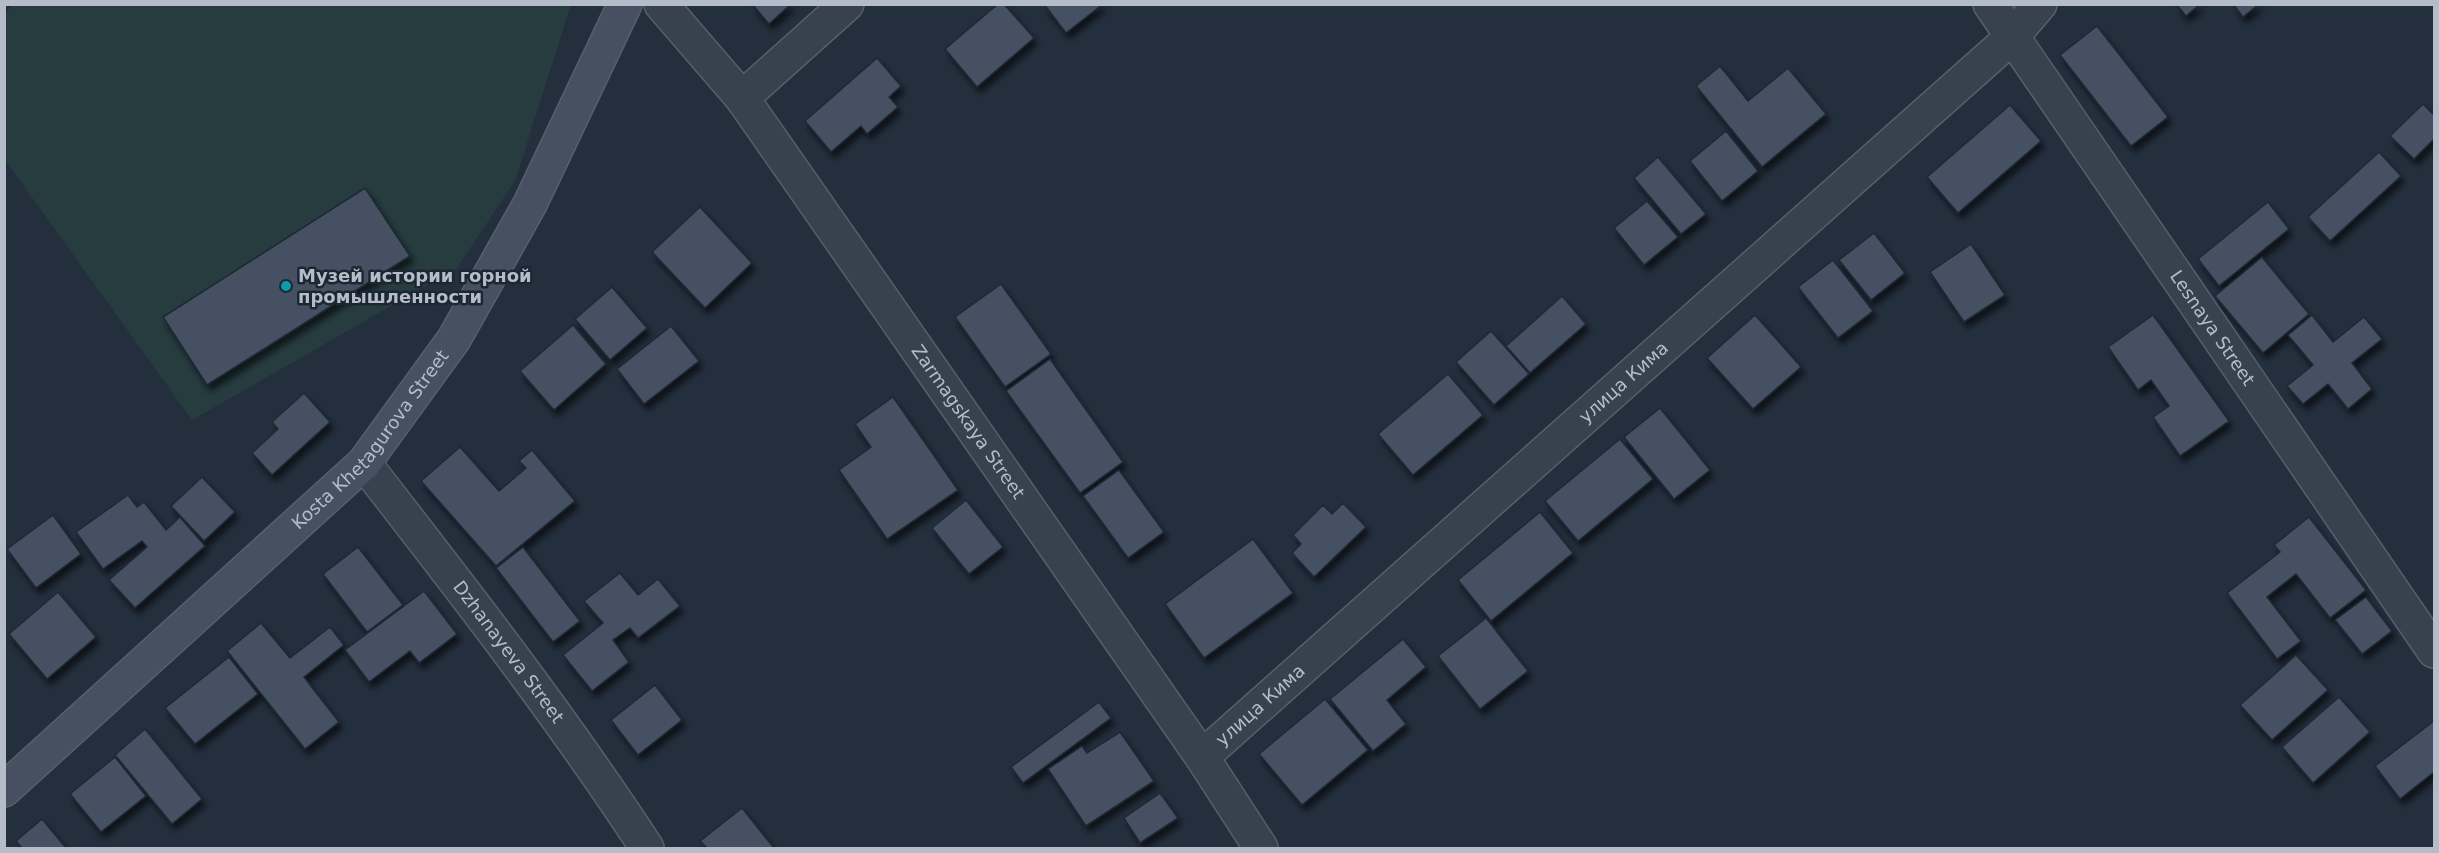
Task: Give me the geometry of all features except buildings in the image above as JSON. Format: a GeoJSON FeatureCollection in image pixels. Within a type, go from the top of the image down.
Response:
{"type":"FeatureCollection","features":[{"type":"Feature","properties":{"kind":"main road","name":"Kosta Khetagurova Street"},"geometry":{"type":"LineString","coordinates":[[4,790],[364,463],[454,339],[530,204],[626,4]]}},
{"type":"Feature","properties":{"kind":"street","name":"Zarmagskaya Street"},"geometry":{"type":"LineString","coordinates":[[661,4],[742,98],[1202,757],[1261,849]]}},
{"type":"Feature","properties":{"kind":"street"},"geometry":{"type":"LineString","coordinates":[[742,98],[847,4]]}},
{"type":"Feature","properties":{"kind":"street","name":"Lesnaya Street"},"geometry":{"type":"LineString","coordinates":[[1990,4],[2011,38],[2434,651]]}},
{"type":"Feature","properties":{"kind":"street","name":"улица Кима"},"geometry":{"type":"LineString","coordinates":[[1202,757],[2011,38],[2040,4]]}},
{"type":"Feature","properties":{"kind":"street","name":"Dzhanayeva Street"},"geometry":{"type":"LineString","coordinates":[[364,463],[455,579],[584,754],[647,849]]}},
{"type":"Feature","properties":{"kind":"green space"},"geometry":{"type":"Polygon","coordinates":[[[12,4],[571,5],[515,181],[457,268],[192,420],[5,160],[4,17],[12,4]]]}},
{"type":"Feature","properties":{"kind":"place","name":"Музей истории горной промышленности"},"geometry":{"type":"Point","coordinates":[286,286]}}]}
